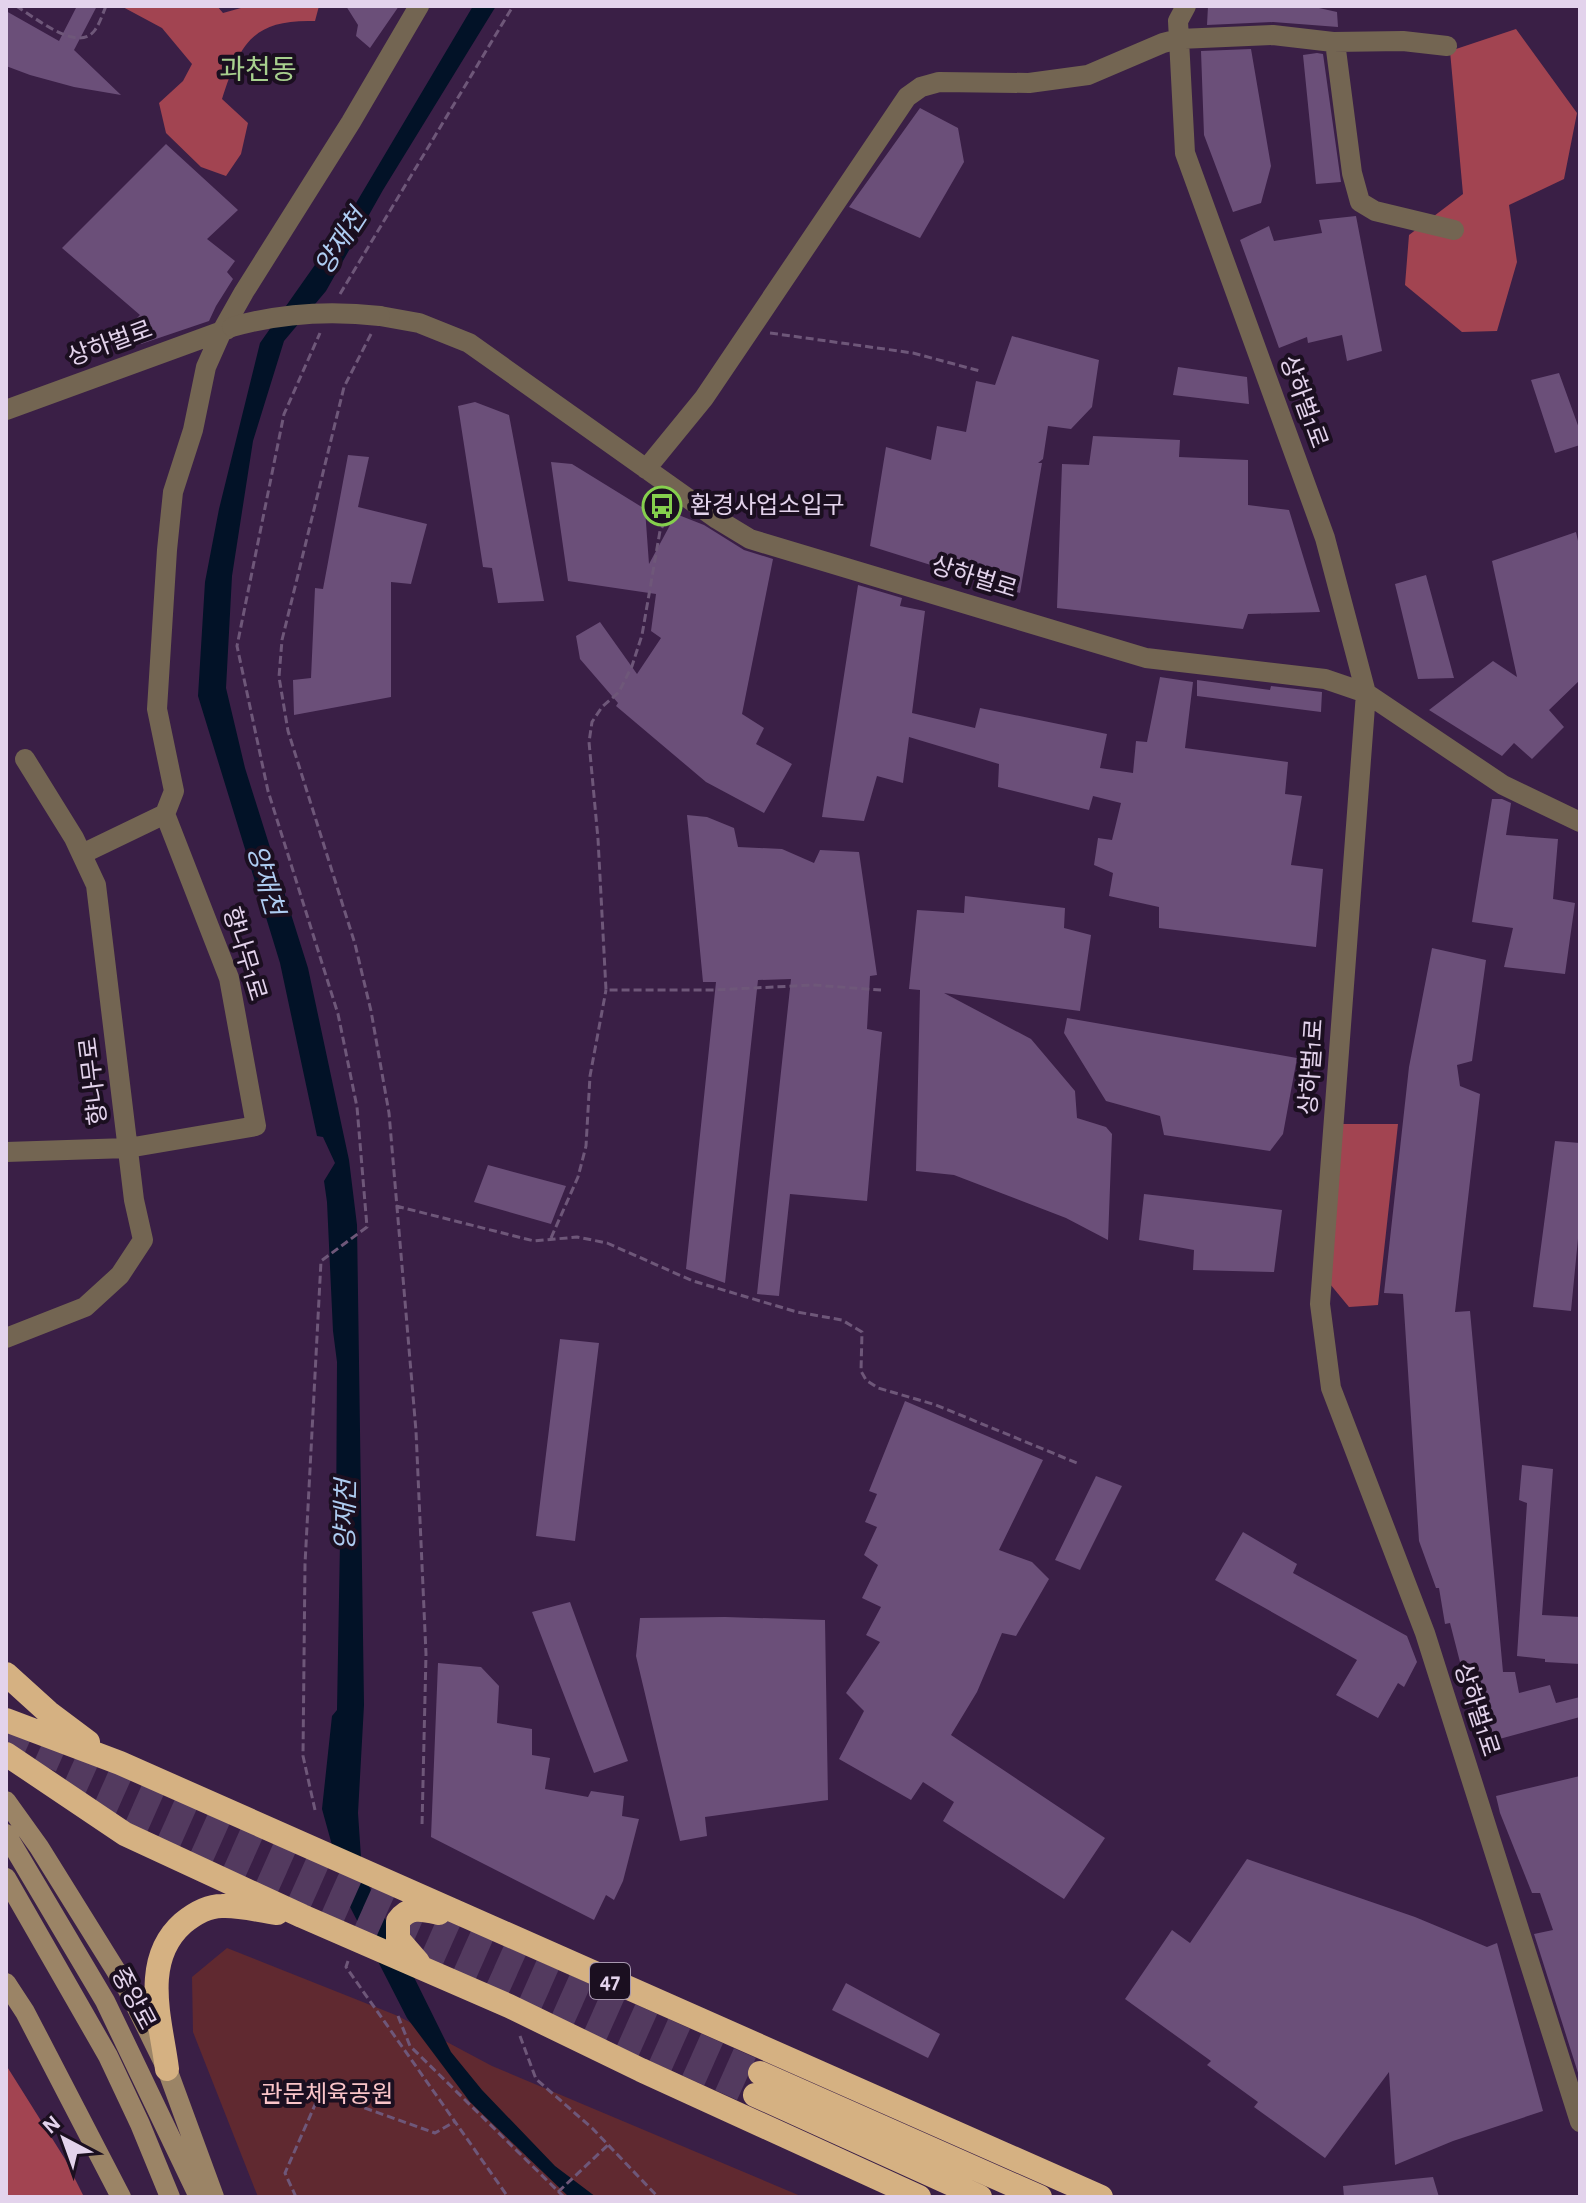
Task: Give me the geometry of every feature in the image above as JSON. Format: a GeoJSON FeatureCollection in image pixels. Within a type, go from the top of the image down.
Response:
{"type":"FeatureCollection","features":[{"type":"Feature","properties":{"kind":"highway","name":"47"},"geometry":{"type":"LineString","coordinates":[[6,1674],[48,1712],[120,1763],[1101,2197]]}},
{"type":"Feature","properties":{"kind":"highway"},"geometry":{"type":"LineString","coordinates":[[6,1720],[120,1763]]}},
{"type":"Feature","properties":{"kind":"highway"},"geometry":{"type":"LineString","coordinates":[[6,1754],[125,1834],[302,1916],[509,2006],[919,2197]]}},
{"type":"Feature","properties":{"kind":"highway"},"geometry":{"type":"LineString","coordinates":[[167,2069],[157,2001],[157,1973],[168,1943],[180,1926],[198,1913],[222,1906],[302,1916]]}},
{"type":"Feature","properties":{"kind":"highway"},"geometry":{"type":"LineString","coordinates":[[426,1970],[398,1939],[397,1923],[400,1917],[415,1909],[472,1920]]}},
{"type":"Feature","properties":{"kind":"highway"},"geometry":{"type":"LineString","coordinates":[[980,2197],[758,2084],[1040,2197]]}},
{"type":"Feature","properties":{"kind":"street"},"geometry":{"type":"LineString","coordinates":[[82,854],[165,814],[174,791],[157,709],[168,536],[173,492],[193,430],[206,367],[244,292],[351,122],[419,6]]}},
{"type":"Feature","properties":{"kind":"street","name":"상하벌1로"},"geometry":{"type":"LineString","coordinates":[[1186,6],[1178,21],[1185,153],[1325,538],[1366,693],[1320,1304],[1331,1388],[1425,1633],[1580,2122]]}},
{"type":"Feature","properties":{"kind":"street"},"geometry":{"type":"LineString","coordinates":[[646,469],[704,398],[907,97],[921,87],[939,82],[1029,83],[1088,75],[1179,39],[1273,35],[1335,42],[1403,41],[1447,46]]}},
{"type":"Feature","properties":{"kind":"street"},"geometry":{"type":"LineString","coordinates":[[1335,42],[1352,173],[1360,202],[1375,211],[1454,230]]}},
{"type":"Feature","properties":{"kind":"street","name":"상하벌로"},"geometry":{"type":"LineString","coordinates":[[6,410],[259,319],[343,311],[419,323],[469,343],[679,493],[750,539],[1146,658],[1325,679],[1366,693],[1503,785],[1580,822]]}},
{"type":"Feature","properties":{"kind":"street","name":"향나무로"},"geometry":{"type":"LineString","coordinates":[[6,1338],[85,1307],[120,1275],[143,1240],[134,1200],[96,885],[82,854],[25,759]]}},
{"type":"Feature","properties":{"kind":"street","name":"향나무1로"},"geometry":{"type":"LineString","coordinates":[[128,1148],[256,1126],[229,978],[165,814]]}},
{"type":"Feature","properties":{"kind":"street"},"geometry":{"type":"LineString","coordinates":[[6,1152],[128,1148]]}},
{"type":"Feature","properties":{"kind":"street"},"geometry":{"type":"LineString","coordinates":[[6,1801],[39,1847],[128,1990],[167,2069],[214,2197]]}},
{"type":"Feature","properties":{"kind":"street","name":"중앙로"},"geometry":{"type":"LineString","coordinates":[[6,1834],[105,2001],[199,2197]]}},
{"type":"Feature","properties":{"kind":"street","name":"중앙로"},"geometry":{"type":"LineString","coordinates":[[6,1878],[108,2056],[170,2197]]}},
{"type":"Feature","properties":{"kind":"street"},"geometry":{"type":"LineString","coordinates":[[6,1983],[25,2012],[121,2197]]}},
{"type":"Feature","properties":{"kind":"path"},"geometry":{"type":"LineString","coordinates":[[16,6],[71,39],[82,39],[94,32],[106,6]]}},
{"type":"Feature","properties":{"kind":"path"},"geometry":{"type":"LineString","coordinates":[[341,293],[513,6]]}},
{"type":"Feature","properties":{"kind":"path"},"geometry":{"type":"LineString","coordinates":[[380,316],[344,387],[282,640],[279,677],[288,731],[355,944],[371,1011],[389,1113],[416,1431],[425,1638],[422,1826]]}},
{"type":"Feature","properties":{"kind":"path"},"geometry":{"type":"LineString","coordinates":[[751,330],[913,353],[980,371]]}},
{"type":"Feature","properties":{"kind":"path"},"geometry":{"type":"LineString","coordinates":[[315,1810],[303,1756],[305,1593],[321,1261],[367,1227],[357,1107],[338,1014],[268,791],[237,646],[284,414],[320,333]]}},
{"type":"Feature","properties":{"kind":"path"},"geometry":{"type":"LineString","coordinates":[[551,1239],[578,1177],[586,1146],[590,1076],[606,990],[590,732],[592,722],[602,707],[619,692],[632,666],[642,635],[660,531],[679,493]]}},
{"type":"Feature","properties":{"kind":"path"},"geometry":{"type":"LineString","coordinates":[[606,990],[813,985],[881,990]]}},
{"type":"Feature","properties":{"kind":"path"},"geometry":{"type":"LineString","coordinates":[[396,1206],[534,1241],[577,1237],[607,1243],[720,1290],[797,1312],[842,1320],[862,1332],[861,1371],[866,1380],[878,1388],[936,1405],[1077,1463]]}},
{"type":"Feature","properties":{"kind":"path"},"geometry":{"type":"LineString","coordinates":[[356,1939],[346,1967],[508,2197]]}},
{"type":"Feature","properties":{"kind":"path"},"geometry":{"type":"LineString","coordinates":[[509,2006],[536,2079],[608,2144],[658,2197]]}},
{"type":"Feature","properties":{"kind":"path"},"geometry":{"type":"LineString","coordinates":[[398,2016],[410,2046],[564,2197]]}},
{"type":"Feature","properties":{"kind":"path"},"geometry":{"type":"LineString","coordinates":[[296,2197],[285,2173],[318,2098],[348,2102],[435,2133],[455,2121]]}},
{"type":"Feature","properties":{"kind":"path"},"geometry":{"type":"LineString","coordinates":[[558,2192],[608,2144]]}},
{"type":"Feature","properties":{"kind":"green space","name":"관문체육공원"},"geometry":{"type":"Polygon","coordinates":[[[227,1948],[398,2016],[492,2066],[803,2197],[258,2197],[193,2032],[192,1977],[227,1948]]]}},
{"type":"Feature","properties":{"kind":"shaded area"},"geometry":{"type":"Polygon","coordinates":[[[121,6],[217,6],[223,13],[248,6],[319,6],[315,21],[276,25],[263,30],[252,39],[235,63],[222,99],[248,123],[241,154],[226,176],[201,167],[166,133],[159,103],[183,81],[192,64],[162,28],[121,6]]]}},
{"type":"Feature","properties":{"kind":"shaded area"},"geometry":{"type":"Polygon","coordinates":[[[1516,29],[1577,113],[1564,179],[1509,205],[1517,262],[1497,331],[1462,332],[1405,285],[1409,235],[1463,194],[1450,51],[1516,29]]]}},
{"type":"Feature","properties":{"kind":"shaded area"},"geometry":{"type":"Polygon","coordinates":[[[1341,1124],[1398,1124],[1378,1305],[1349,1307],[1330,1284],[1341,1124]]]}},
{"type":"Feature","properties":{"kind":"shaded area"},"geometry":{"type":"Polygon","coordinates":[[[6,2065],[65,2159],[84,2197],[6,2197],[6,2065]]]}},
{"type":"Feature","properties":{"kind":"water","name":"양재천"},"geometry":{"type":"Polygon","coordinates":[[[473,6],[496,6],[383,190],[326,291],[284,341],[253,441],[232,576],[226,688],[245,768],[308,968],[349,1160],[357,1225],[364,1705],[358,1813],[362,1872],[451,2052],[482,2090],[555,2166],[596,2197],[569,2197],[470,2102],[407,2018],[348,1903],[322,1809],[332,1716],[337,1710],[340,1541],[336,1539],[337,1362],[324,1181],[335,1163],[323,1137],[317,1136],[280,963],[198,696],[205,582],[219,509],[260,343],[343,225],[473,6]]]}},
{"type":"Feature","properties":{"kind":"building"},"geometry":{"type":"Polygon","coordinates":[[[77,6],[97,6],[74,50],[121,95],[74,87],[6,66],[6,11],[59,41],[77,6]]]}},
{"type":"Feature","properties":{"kind":"building"},"geometry":{"type":"Polygon","coordinates":[[[346,6],[399,6],[370,48],[356,36],[358,25],[346,6]]]}},
{"type":"Feature","properties":{"kind":"building"},"geometry":{"type":"Polygon","coordinates":[[[1208,6],[1310,6],[1337,12],[1338,27],[1273,22],[1207,25],[1208,6]]]}},
{"type":"Feature","properties":{"kind":"building"},"geometry":{"type":"Polygon","coordinates":[[[1251,49],[1271,166],[1261,203],[1233,212],[1204,135],[1201,51],[1251,49]]]}},
{"type":"Feature","properties":{"kind":"building"},"geometry":{"type":"Polygon","coordinates":[[[1323,54],[1341,182],[1316,184],[1303,55],[1323,54]]]}},
{"type":"Feature","properties":{"kind":"building"},"geometry":{"type":"Polygon","coordinates":[[[920,108],[958,128],[964,162],[920,238],[849,207],[920,108]]]}},
{"type":"Feature","properties":{"kind":"building"},"geometry":{"type":"Polygon","coordinates":[[[166,144],[238,210],[207,239],[235,261],[227,272],[233,279],[209,321],[141,344],[132,323],[140,315],[62,248],[166,144]]]}},
{"type":"Feature","properties":{"kind":"building"},"geometry":{"type":"Polygon","coordinates":[[[1356,216],[1382,351],[1347,361],[1342,335],[1308,343],[1307,337],[1279,348],[1240,240],[1269,226],[1274,241],[1322,233],[1319,220],[1356,216]]]}},
{"type":"Feature","properties":{"kind":"building"},"geometry":{"type":"Polygon","coordinates":[[[1012,336],[1099,360],[1092,407],[1071,429],[1048,426],[1043,459],[1038,463],[1042,463],[1020,593],[870,546],[886,447],[931,460],[937,426],[966,432],[976,381],[995,385],[1012,336]]]}},
{"type":"Feature","properties":{"kind":"building"},"geometry":{"type":"Polygon","coordinates":[[[1178,367],[1247,377],[1249,404],[1173,395],[1178,367]]]}},
{"type":"Feature","properties":{"kind":"building"},"geometry":{"type":"Polygon","coordinates":[[[1559,373],[1580,431],[1580,445],[1555,453],[1531,380],[1559,373]]]}},
{"type":"Feature","properties":{"kind":"building"},"geometry":{"type":"Polygon","coordinates":[[[475,402],[509,415],[544,601],[498,603],[492,568],[483,567],[458,406],[475,402]]]}},
{"type":"Feature","properties":{"kind":"building"},"geometry":{"type":"Polygon","coordinates":[[[1093,436],[1180,440],[1179,457],[1248,460],[1248,505],[1289,510],[1320,612],[1248,614],[1243,629],[1057,608],[1062,464],[1089,465],[1093,436]]]}},
{"type":"Feature","properties":{"kind":"building"},"geometry":{"type":"Polygon","coordinates":[[[348,455],[369,457],[358,507],[427,524],[411,584],[391,582],[391,697],[294,715],[293,680],[311,678],[315,588],[323,589],[348,455]]]}},
{"type":"Feature","properties":{"kind":"building"},"geometry":{"type":"Polygon","coordinates":[[[551,462],[572,464],[645,509],[649,564],[676,514],[704,525],[744,550],[773,559],[742,714],[764,728],[756,744],[792,764],[764,813],[706,782],[616,706],[618,703],[580,659],[576,636],[600,622],[637,674],[661,638],[651,631],[656,594],[568,581],[551,462]]]}},
{"type":"Feature","properties":{"kind":"building"},"geometry":{"type":"Polygon","coordinates":[[[1576,532],[1580,550],[1580,680],[1549,710],[1564,727],[1532,759],[1514,743],[1502,756],[1429,710],[1493,661],[1517,677],[1492,561],[1576,532]]]}},
{"type":"Feature","properties":{"kind":"building"},"geometry":{"type":"Polygon","coordinates":[[[1426,575],[1454,678],[1418,679],[1395,584],[1426,575]]]}},
{"type":"Feature","properties":{"kind":"building"},"geometry":{"type":"Polygon","coordinates":[[[858,585],[902,598],[900,606],[925,611],[912,713],[975,728],[980,708],[1107,734],[1100,768],[1133,773],[1136,741],[1147,742],[1160,677],[1193,682],[1185,748],[1288,762],[1285,794],[1302,796],[1291,865],[1323,869],[1316,947],[1159,928],[1159,907],[1109,896],[1113,873],[1094,865],[1098,838],[1112,840],[1121,803],[1093,796],[1089,810],[998,787],[999,764],[909,737],[903,783],[877,776],[864,821],[822,817],[858,585]]]}},
{"type":"Feature","properties":{"kind":"building"},"geometry":{"type":"Polygon","coordinates":[[[1197,680],[1270,690],[1271,686],[1322,692],[1321,712],[1197,696],[1197,680]]]}},
{"type":"Feature","properties":{"kind":"building"},"geometry":{"type":"Polygon","coordinates":[[[1492,799],[1511,803],[1506,835],[1558,839],[1553,899],[1575,903],[1565,974],[1504,967],[1513,928],[1472,922],[1492,799]]]}},
{"type":"Feature","properties":{"kind":"building"},"geometry":{"type":"Polygon","coordinates":[[[687,815],[707,817],[734,828],[738,847],[782,849],[814,863],[820,850],[859,852],[877,975],[870,976],[867,1029],[882,1032],[867,1201],[790,1194],[779,1296],[757,1294],[791,979],[758,980],[725,1283],[686,1269],[716,982],[703,982],[687,815]]]}},
{"type":"Feature","properties":{"kind":"building"},"geometry":{"type":"Polygon","coordinates":[[[965,896],[1065,908],[1064,928],[1091,935],[1080,1011],[944,993],[1031,1039],[1075,1091],[1077,1118],[1106,1127],[1112,1134],[1108,1240],[1066,1218],[954,1175],[916,1171],[920,990],[909,989],[917,910],[964,913],[965,896]]]}},
{"type":"Feature","properties":{"kind":"building"},"geometry":{"type":"Polygon","coordinates":[[[1432,948],[1486,960],[1472,1061],[1457,1065],[1460,1086],[1480,1094],[1455,1312],[1470,1311],[1503,1672],[1515,1672],[1519,1693],[1550,1685],[1556,1703],[1580,1697],[1580,1717],[1481,1744],[1450,1623],[1445,1624],[1439,1588],[1436,1588],[1419,1541],[1403,1294],[1384,1293],[1409,1067],[1432,948]]]}},
{"type":"Feature","properties":{"kind":"building"},"geometry":{"type":"Polygon","coordinates":[[[1067,1018],[1297,1058],[1283,1134],[1270,1151],[1164,1135],[1160,1116],[1106,1101],[1064,1033],[1067,1018]]]}},
{"type":"Feature","properties":{"kind":"building"},"geometry":{"type":"Polygon","coordinates":[[[1555,1141],[1580,1143],[1580,1218],[1571,1311],[1533,1307],[1555,1141]]]}},
{"type":"Feature","properties":{"kind":"building"},"geometry":{"type":"Polygon","coordinates":[[[488,1165],[566,1186],[551,1224],[474,1202],[488,1165]]]}},
{"type":"Feature","properties":{"kind":"building"},"geometry":{"type":"Polygon","coordinates":[[[1144,1194],[1282,1210],[1274,1272],[1193,1270],[1194,1250],[1139,1240],[1144,1194]]]}},
{"type":"Feature","properties":{"kind":"building"},"geometry":{"type":"Polygon","coordinates":[[[560,1339],[599,1343],[575,1541],[536,1536],[560,1339]]]}},
{"type":"Feature","properties":{"kind":"building"},"geometry":{"type":"Polygon","coordinates":[[[905,1401],[1043,1460],[999,1550],[1032,1562],[1049,1579],[1016,1636],[1002,1633],[977,1692],[951,1735],[1105,1838],[1064,1899],[943,1821],[954,1802],[923,1782],[911,1800],[839,1759],[864,1711],[846,1693],[880,1642],[866,1635],[881,1607],[862,1598],[878,1565],[864,1555],[877,1527],[865,1522],[877,1494],[869,1491],[905,1401]]]}},
{"type":"Feature","properties":{"kind":"building"},"geometry":{"type":"Polygon","coordinates":[[[1522,1465],[1553,1469],[1542,1615],[1580,1617],[1580,1664],[1545,1662],[1545,1659],[1517,1656],[1527,1503],[1519,1500],[1522,1465]]]}},
{"type":"Feature","properties":{"kind":"building"},"geometry":{"type":"Polygon","coordinates":[[[1096,1476],[1122,1486],[1080,1570],[1055,1560],[1096,1476]]]}},
{"type":"Feature","properties":{"kind":"building"},"geometry":{"type":"Polygon","coordinates":[[[1243,1532],[1297,1564],[1293,1573],[1407,1636],[1417,1662],[1404,1687],[1398,1683],[1378,1718],[1336,1695],[1357,1660],[1215,1580],[1243,1532]]]}},
{"type":"Feature","properties":{"kind":"building"},"geometry":{"type":"Polygon","coordinates":[[[570,1602],[628,1761],[594,1773],[532,1612],[570,1602]]]}},
{"type":"Feature","properties":{"kind":"building"},"geometry":{"type":"Polygon","coordinates":[[[640,1618],[825,1620],[828,1800],[705,1817],[707,1836],[680,1841],[636,1656],[640,1618]]]}},
{"type":"Feature","properties":{"kind":"building"},"geometry":{"type":"Polygon","coordinates":[[[438,1663],[481,1667],[499,1686],[497,1723],[532,1729],[532,1755],[550,1758],[545,1789],[588,1797],[591,1791],[624,1796],[622,1816],[639,1819],[623,1881],[614,1900],[606,1895],[594,1920],[431,1837],[438,1663]]]}},
{"type":"Feature","properties":{"kind":"building"},"geometry":{"type":"Polygon","coordinates":[[[1580,1776],[1579,2076],[1534,1934],[1553,1930],[1540,1893],[1532,1893],[1496,1796],[1580,1776]]]}},
{"type":"Feature","properties":{"kind":"building"},"geometry":{"type":"Polygon","coordinates":[[[1247,1859],[1415,1917],[1487,1947],[1497,1943],[1543,2111],[1453,2141],[1395,2165],[1389,2072],[1325,2158],[1254,2107],[1258,2102],[1207,2065],[1211,2061],[1125,1999],[1172,1930],[1190,1943],[1247,1859]]]}},
{"type":"Feature","properties":{"kind":"building"},"geometry":{"type":"Polygon","coordinates":[[[846,1983],[940,2034],[928,2058],[832,2010],[846,1983]]]}},
{"type":"Feature","properties":{"kind":"building"},"geometry":{"type":"Polygon","coordinates":[[[1433,2177],[1439,2197],[1344,2197],[1343,2186],[1433,2177]]]}},
{"type":"Feature","properties":{"kind":"tunnel"},"geometry":{"type":"LineString","coordinates":[[6,1736],[760,2073]]}},
{"type":"Feature","properties":{"kind":"tunnel"},"geometry":{"type":"LineString","coordinates":[[63,1785],[755,2095]]}},
{"type":"Feature","properties":{"kind":"place","name":"환경사업소입구"},"geometry":{"type":"Point","coordinates":[662,506]}},
{"type":"Feature","properties":{"kind":"district","name":"과천동"},"geometry":{"type":"Point","coordinates":[258,71]}}]}
